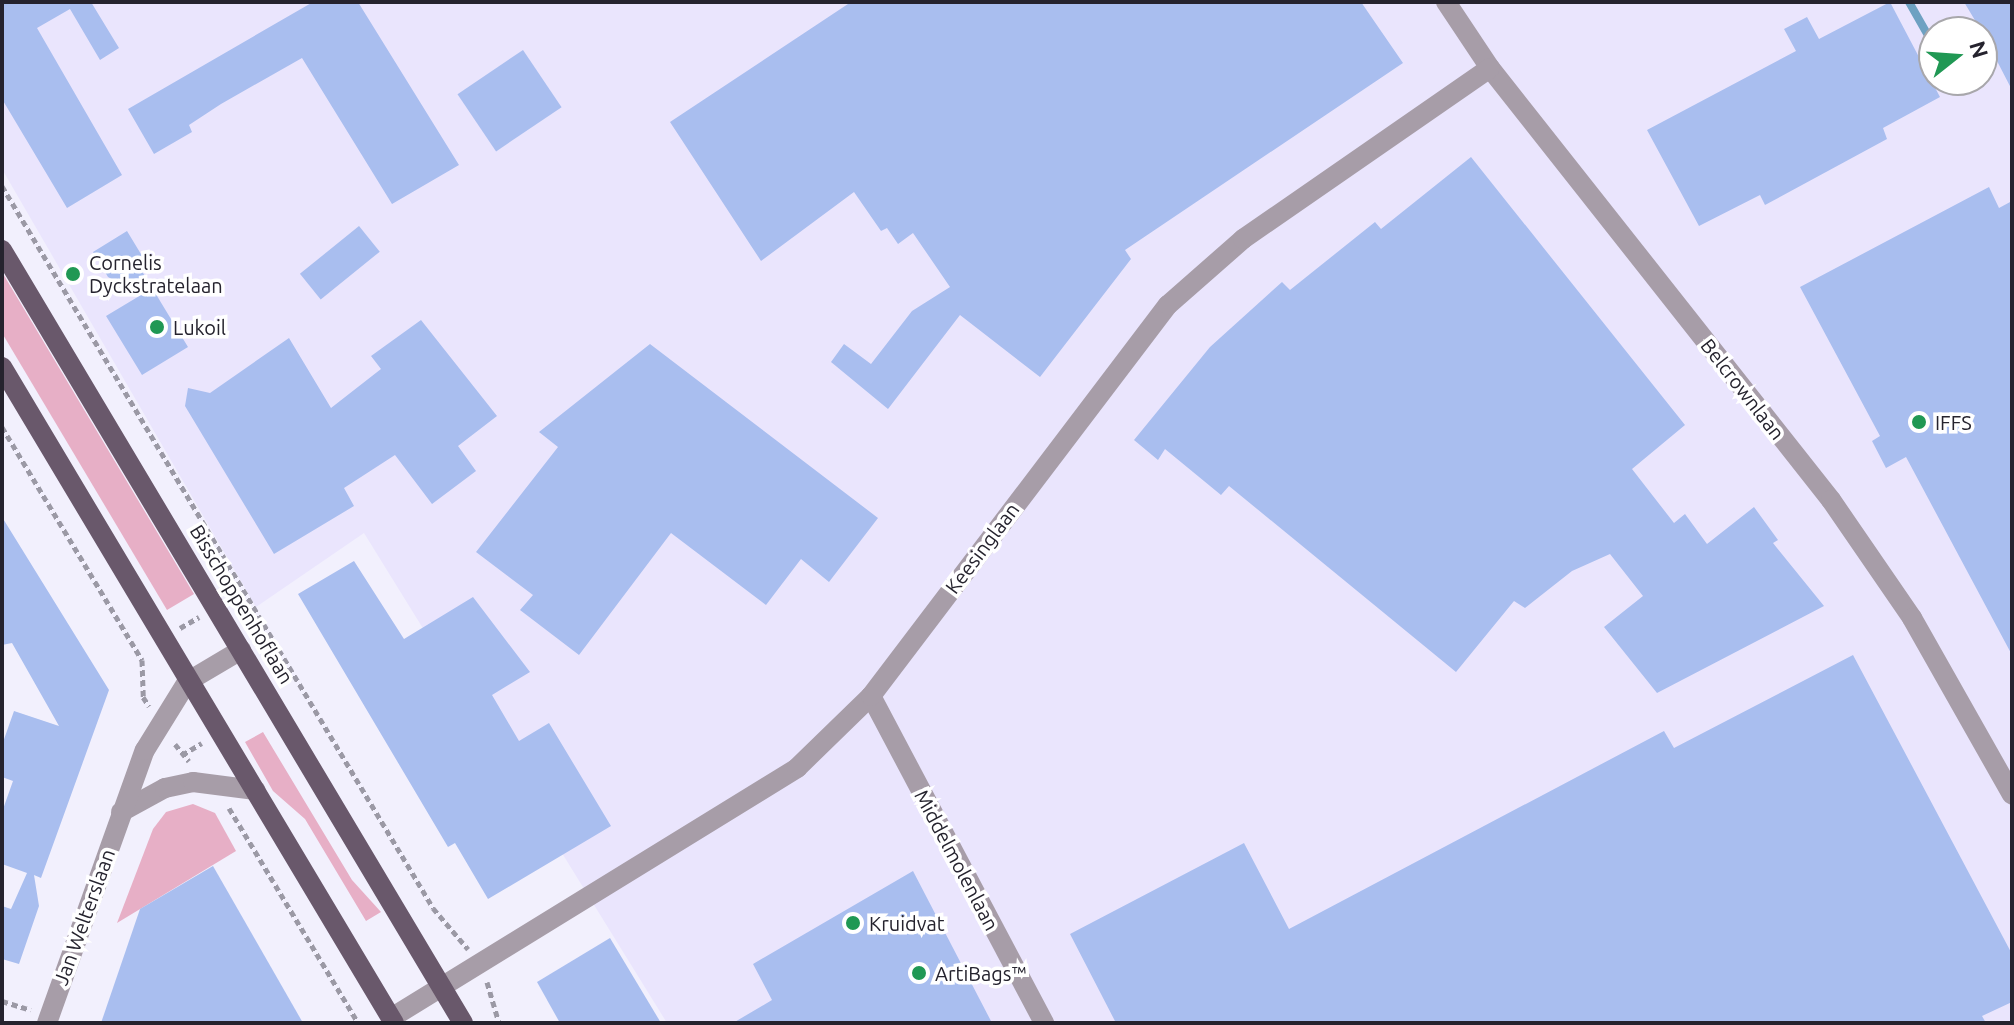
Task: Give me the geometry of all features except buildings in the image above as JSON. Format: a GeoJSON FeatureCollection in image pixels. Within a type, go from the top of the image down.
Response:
{"type":"FeatureCollection","features":[{"type":"Feature","properties":{"kind":"main road","name":"Bisschoppenhoflaan"},"geometry":{"type":"LineString","coordinates":[[2,250],[463,1023]]}},
{"type":"Feature","properties":{"kind":"main road"},"geometry":{"type":"LineString","coordinates":[[2,367],[187,682],[392,1020]]}},
{"type":"Feature","properties":{"kind":"street","name":"Belcrownlaan"},"geometry":{"type":"LineString","coordinates":[[1446,2],[1490,68],[1831,500],[1912,618],[2012,795]]}},
{"type":"Feature","properties":{"kind":"street","name":"Keesinglaan"},"geometry":{"type":"LineString","coordinates":[[440,984],[797,768],[871,696],[1168,305],[1243,239],[1490,68]]}},
{"type":"Feature","properties":{"kind":"street","name":"Jan Welterslaan"},"geometry":{"type":"LineString","coordinates":[[47,1023],[121,812],[160,723],[187,682],[241,650]]}},
{"type":"Feature","properties":{"kind":"street","name":"Middelmolenlaan"},"geometry":{"type":"LineString","coordinates":[[871,696],[1044,1023]]}},
{"type":"Feature","properties":{"kind":"street"},"geometry":{"type":"LineString","coordinates":[[121,812],[165,788],[210,782],[255,790]]}},
{"type":"Feature","properties":{"kind":"street"},"geometry":{"type":"LineString","coordinates":[[392,1020],[440,984]]}},
{"type":"Feature","properties":{"kind":"path"},"geometry":{"type":"LineString","coordinates":[[2,186],[433,908],[460,936],[490,986],[499,1023]]}},
{"type":"Feature","properties":{"kind":"path"},"geometry":{"type":"LineString","coordinates":[[2,427],[137,652],[146,673],[143,697],[160,723],[210,782],[358,1023]]}},
{"type":"Feature","properties":{"kind":"path"},"geometry":{"type":"LineString","coordinates":[[137,652],[244,592]]}},
{"type":"Feature","properties":{"kind":"shaded area"},"geometry":{"type":"Polygon","coordinates":[[[2,2],[2012,2],[2012,1023],[667,1023],[364,533],[256,607],[2,169],[2,2]]]}},
{"type":"Feature","properties":{"kind":"shaded area"},"geometry":{"type":"Polygon","coordinates":[[[2,272],[194,594],[167,610],[2,333],[2,272]]]}},
{"type":"Feature","properties":{"kind":"shaded area"},"geometry":{"type":"Polygon","coordinates":[[[263,732],[352,880],[381,912],[366,921],[305,819],[273,791],[245,742],[263,732]]]}},
{"type":"Feature","properties":{"kind":"shaded area"},"geometry":{"type":"Polygon","coordinates":[[[193,804],[215,813],[236,851],[117,923],[153,829],[166,812],[193,804]]]}},
{"type":"Feature","properties":{"kind":"waterway"},"geometry":{"type":"LineString","coordinates":[[1909,2],[1918,18]]}},
{"type":"Feature","properties":{"kind":"place","name":"Cornelis Dyckstratelaan"},"geometry":{"type":"Point","coordinates":[73,274]}},
{"type":"Feature","properties":{"kind":"place","name":"Lukoil"},"geometry":{"type":"Point","coordinates":[157,327]}},
{"type":"Feature","properties":{"kind":"place","name":"IFFS"},"geometry":{"type":"Point","coordinates":[1919,422]}},
{"type":"Feature","properties":{"kind":"place","name":"Kruidvat"},"geometry":{"type":"Point","coordinates":[853,923]}},
{"type":"Feature","properties":{"kind":"place","name":"ArtiBags™"},"geometry":{"type":"Point","coordinates":[919,973]}}]}
